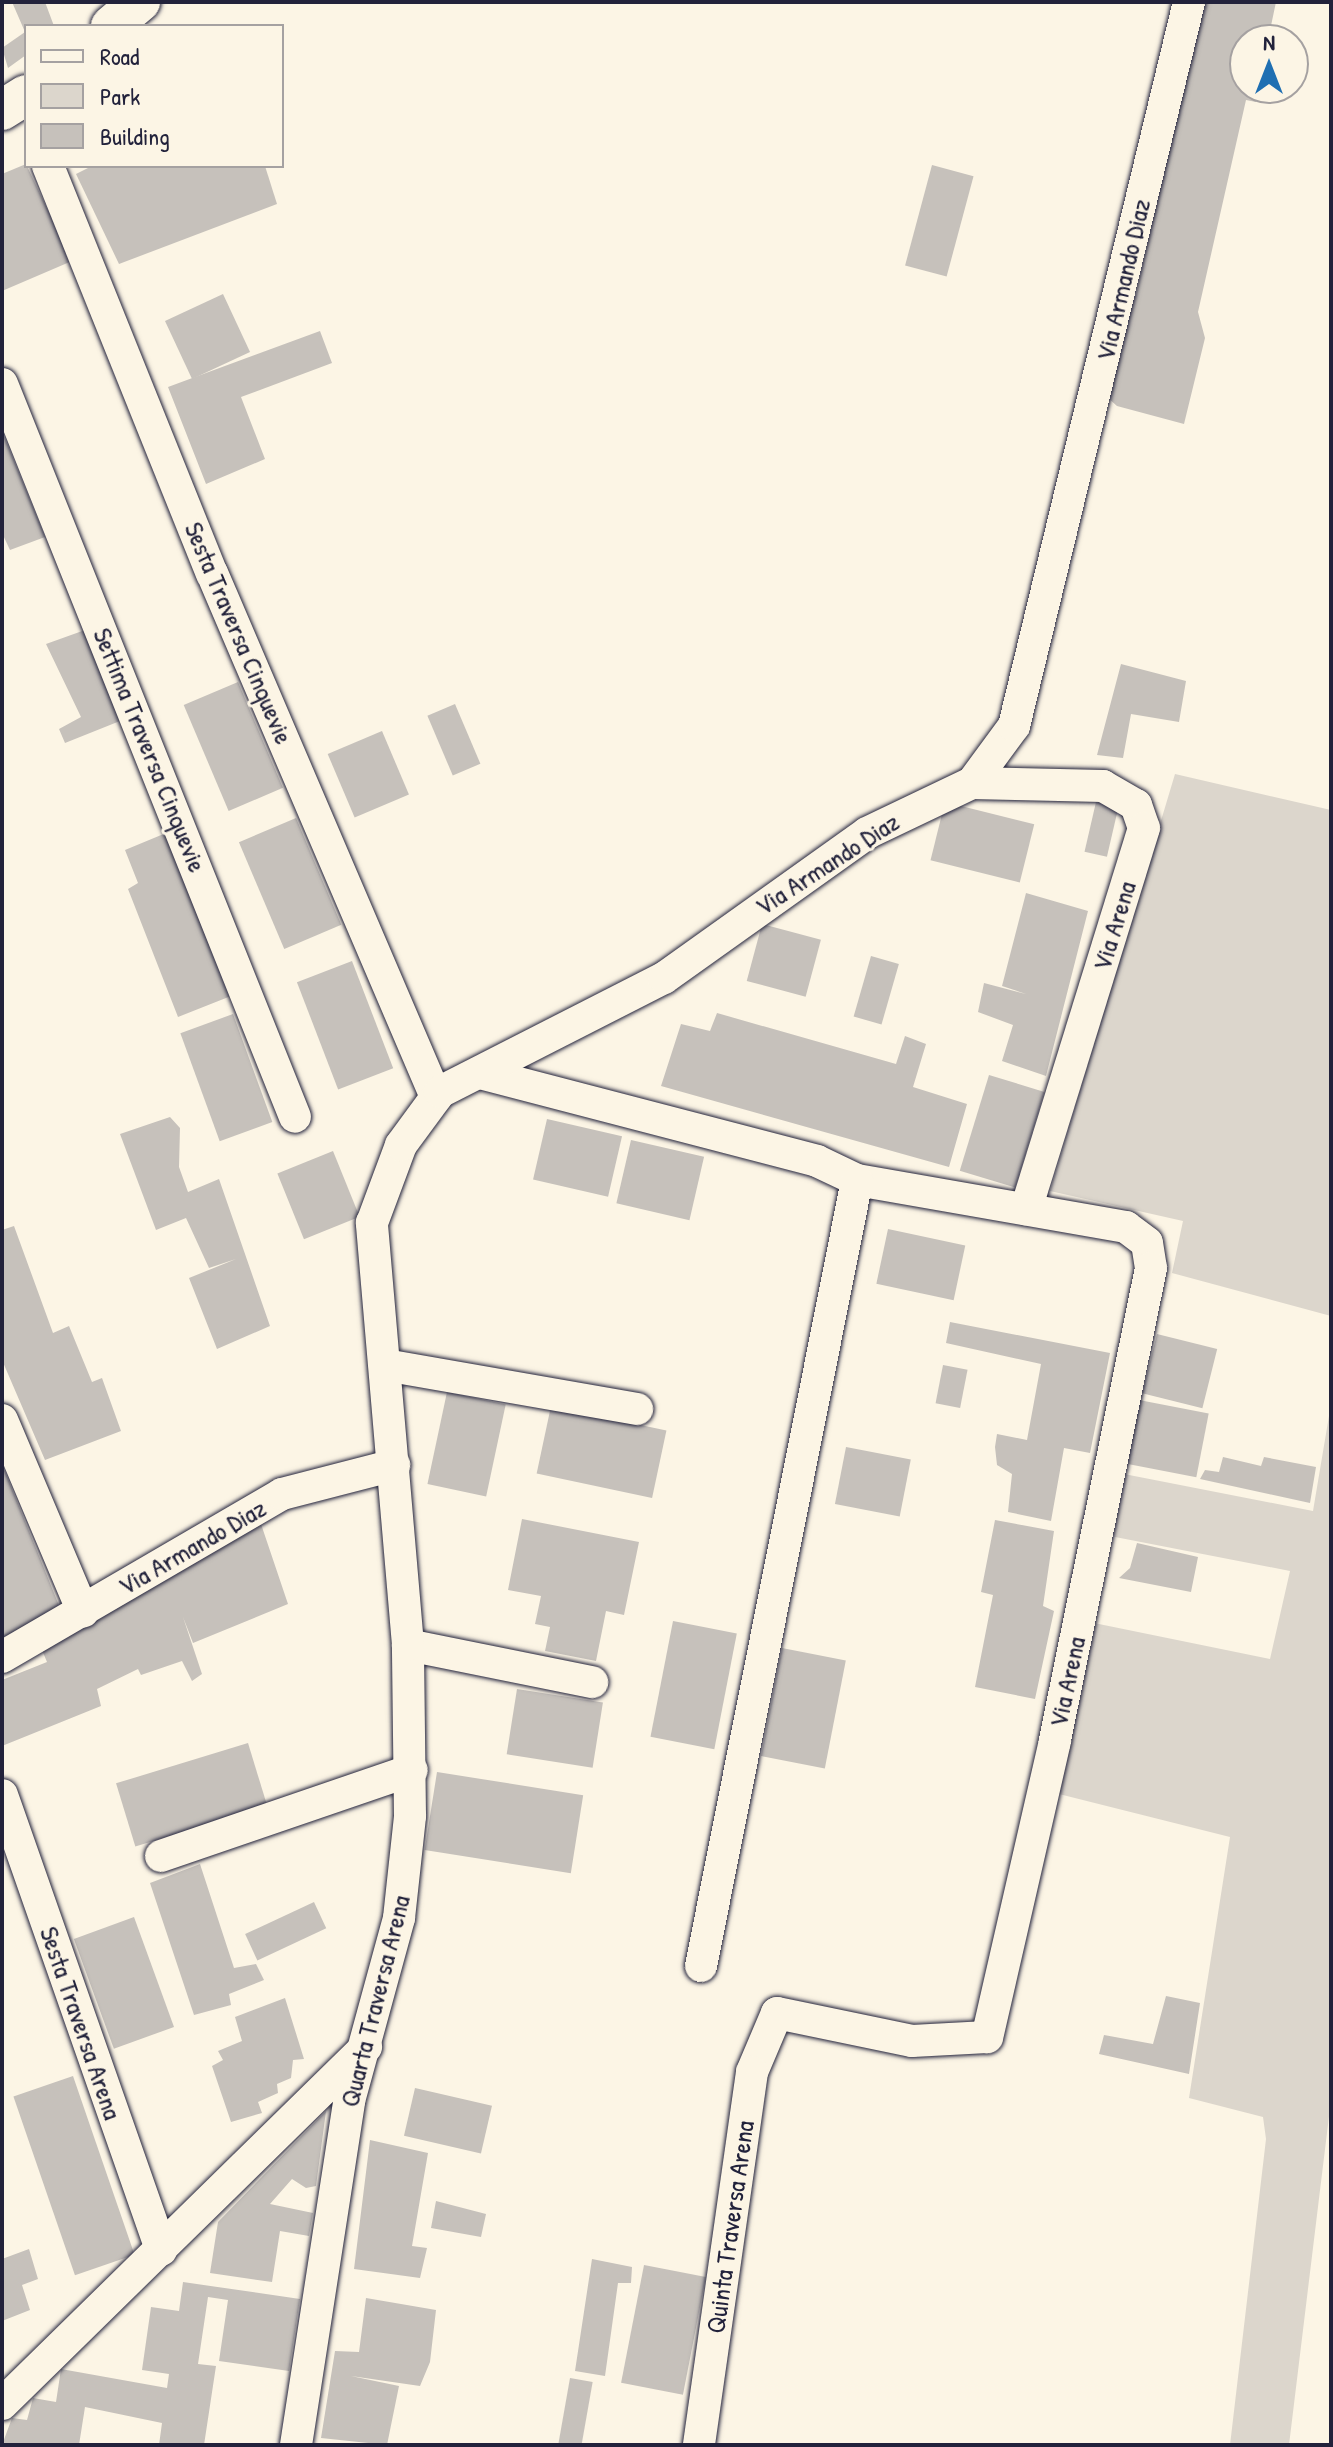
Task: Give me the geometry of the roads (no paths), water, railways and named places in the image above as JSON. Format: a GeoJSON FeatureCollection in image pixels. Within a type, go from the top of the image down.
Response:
{"type":"FeatureCollection","features":[{"type":"Feature","properties":{"kind":"street"},"geometry":{"type":"LineString","coordinates":[[113,24],[140,2]]}},
{"type":"Feature","properties":{"kind":"street","name":"Via Armando Diaz"},"geometry":{"type":"LineString","coordinates":[[408,1645],[372,1223],[401,1145],[436,1097],[664,978],[867,833],[972,783],[1014,726],[1189,2]]}},
{"type":"Feature","properties":{"kind":"street","name":"Sesta Traversa Cinquevie"},"geometry":{"type":"LineString","coordinates":[[49,168],[212,573],[436,1097]]}},
{"type":"Feature","properties":{"kind":"street","name":"Settima Traversa Cinquevie"},"geometry":{"type":"LineString","coordinates":[[2,384],[295,1117]]}},
{"type":"Feature","properties":{"kind":"street","name":"Via Arena"},"geometry":{"type":"LineString","coordinates":[[972,783],[1103,786],[1136,805],[1144,828],[1026,1209]]}},
{"type":"Feature","properties":{"kind":"street","name":"Via Arena"},"geometry":{"type":"LineString","coordinates":[[480,1073],[817,1161],[857,1180],[944,1199],[1026,1209],[1126,1227],[1147,1243],[1151,1268],[1055,1741],[987,2037],[912,2041],[777,2013]]}},
{"type":"Feature","properties":{"kind":"street"},"geometry":{"type":"LineString","coordinates":[[701,1966],[857,1180]]}},
{"type":"Feature","properties":{"kind":"street"},"geometry":{"type":"LineString","coordinates":[[385,1365],[637,1409]]}},
{"type":"Feature","properties":{"kind":"street"},"geometry":{"type":"LineString","coordinates":[[2,1420],[83,1612]]}},
{"type":"Feature","properties":{"kind":"street","name":"Via Armando Diaz"},"geometry":{"type":"LineString","coordinates":[[2,1657],[282,1494],[394,1465]]}},
{"type":"Feature","properties":{"kind":"street"},"geometry":{"type":"LineString","coordinates":[[408,1645],[592,1682]]}},
{"type":"Feature","properties":{"kind":"street","name":"Quarta Traversa Arena"},"geometry":{"type":"LineString","coordinates":[[296,2445],[349,2101],[399,1918],[412,1770],[408,1645]]}},
{"type":"Feature","properties":{"kind":"street"},"geometry":{"type":"LineString","coordinates":[[161,1856],[412,1770]]}},
{"type":"Feature","properties":{"kind":"street","name":"Sesta Traversa Arena"},"geometry":{"type":"LineString","coordinates":[[2,1795],[161,2250]]}},
{"type":"Feature","properties":{"kind":"street","name":"Quinta Traversa Arena"},"geometry":{"type":"LineString","coordinates":[[699,2445],[752,2072],[777,2013]]}},
{"type":"Feature","properties":{"kind":"street"},"geometry":{"type":"LineString","coordinates":[[2,2404],[366,2047]]}}]}
